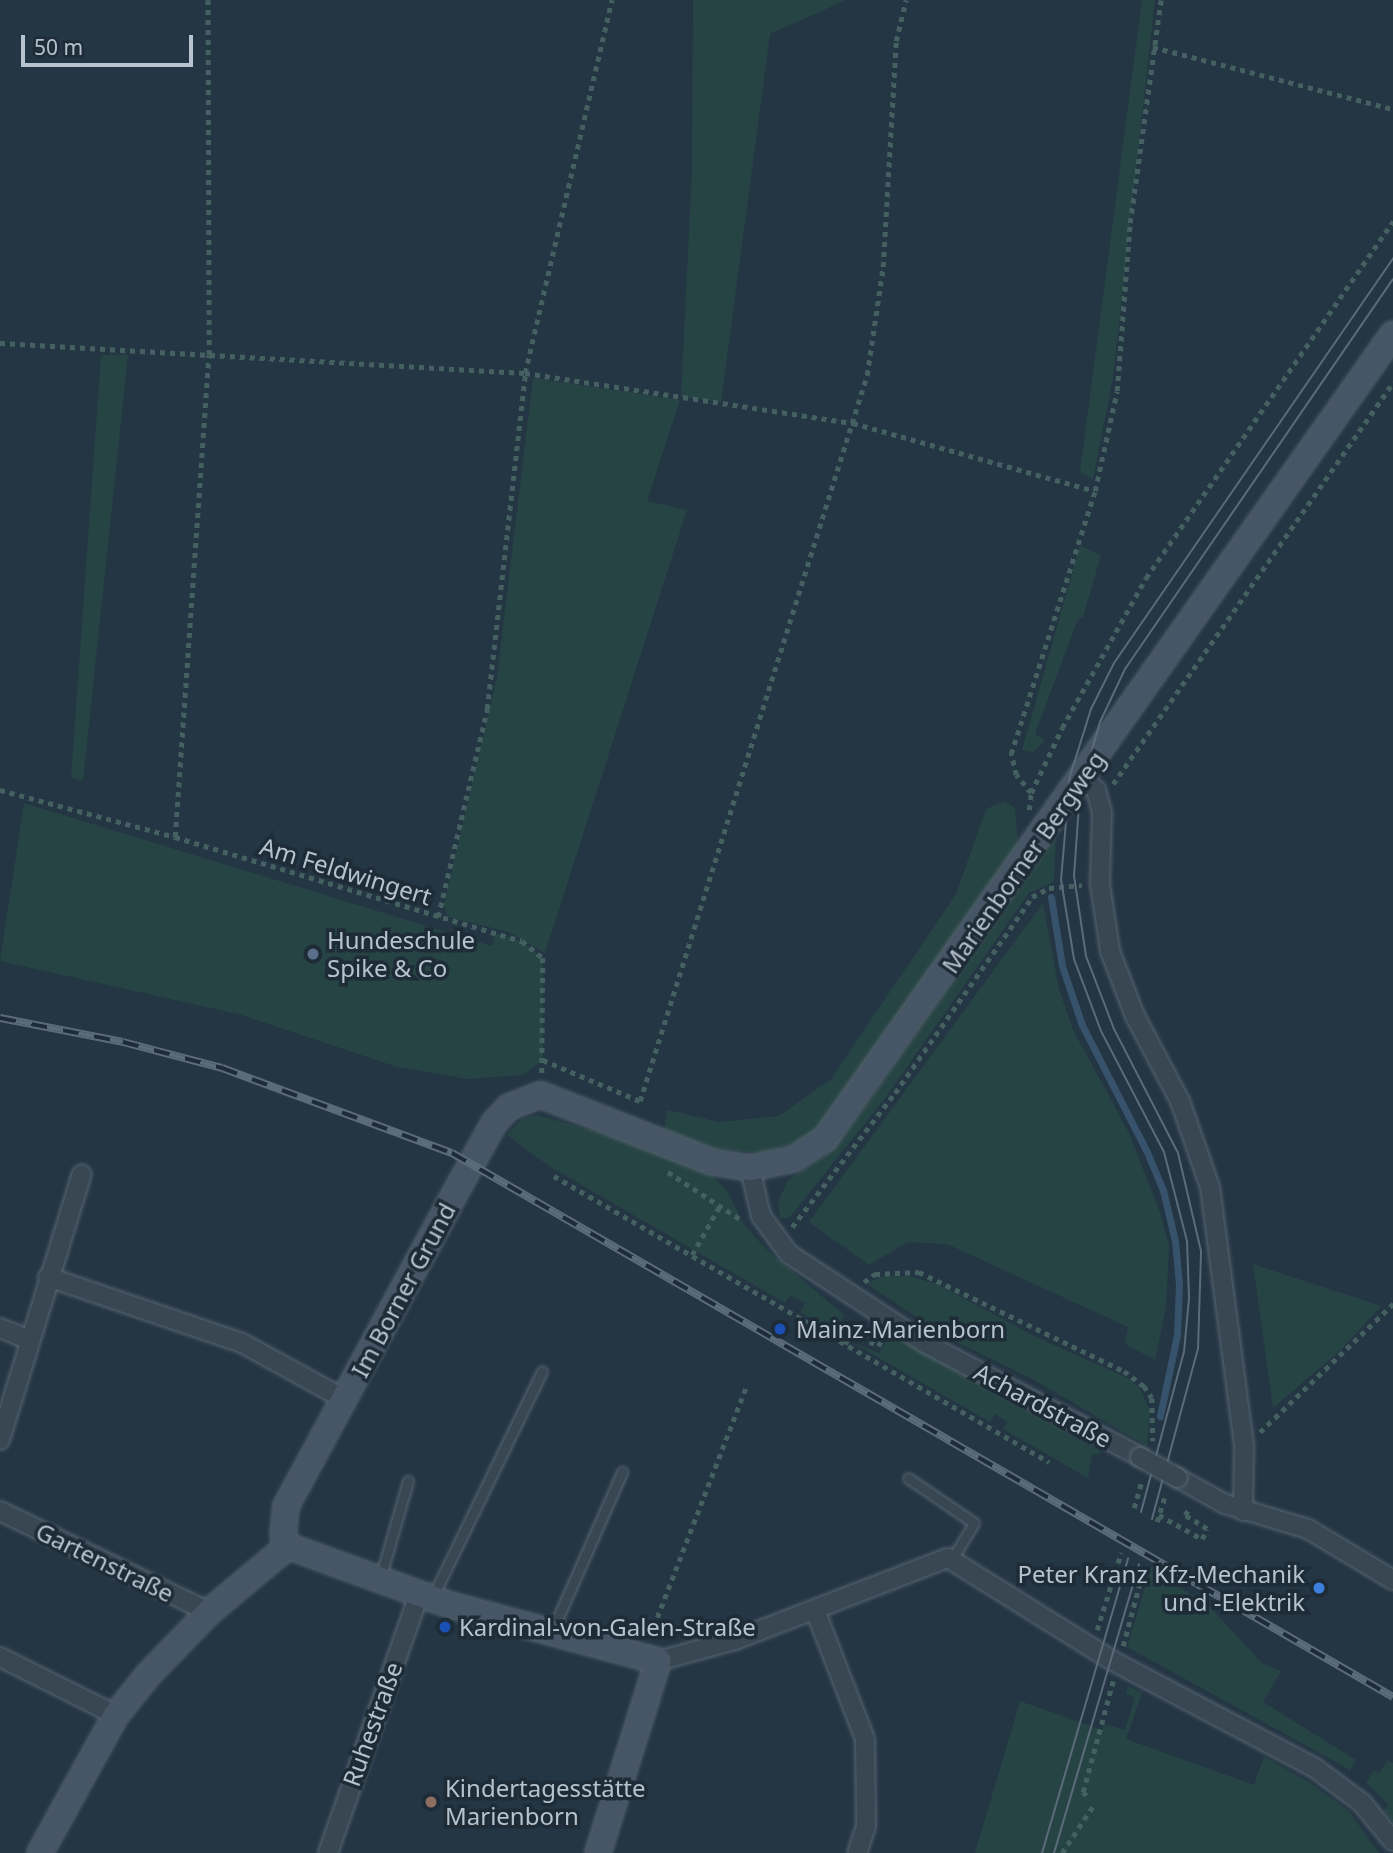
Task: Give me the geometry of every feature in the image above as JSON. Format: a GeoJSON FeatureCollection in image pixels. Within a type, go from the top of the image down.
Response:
{"type":"FeatureCollection","features":[{"type":"Feature","properties":{"kind":"street","name":"Marienborner Bergweg"},"geometry":{"type":"LineString","coordinates":[[541,1095],[712,1162],[750,1168],[794,1159],[833,1129],[1042,834],[1091,787],[1393,334]]}},
{"type":"Feature","properties":{"kind":"street"},"geometry":{"type":"LineString","coordinates":[[1091,787],[1100,884],[1110,951],[1121,983],[1180,1101],[1210,1187],[1244,1447],[1243,1511]]}},
{"type":"Feature","properties":{"kind":"street","name":"Im Borner Grund"},"geometry":{"type":"LineString","coordinates":[[288,1546],[283,1535],[286,1506],[494,1123],[509,1107],[541,1095]]}},
{"type":"Feature","properties":{"kind":"street","name":"Achardstraße"},"geometry":{"type":"LineString","coordinates":[[750,1168],[756,1203],[780,1244],[892,1322],[1145,1459],[1172,1483],[1243,1511],[1308,1529],[1393,1580]]}},
{"type":"Feature","properties":{"kind":"street"},"geometry":{"type":"LineString","coordinates":[[0,1440],[48,1277],[82,1174]]}},
{"type":"Feature","properties":{"kind":"street"},"geometry":{"type":"LineString","coordinates":[[48,1277],[242,1343],[344,1399]]}},
{"type":"Feature","properties":{"kind":"street"},"geometry":{"type":"LineString","coordinates":[[0,1328],[29,1340]]}},
{"type":"Feature","properties":{"kind":"street","name":"Gartenstraße"},"geometry":{"type":"LineString","coordinates":[[0,1511],[209,1612]]}},
{"type":"Feature","properties":{"kind":"street"},"geometry":{"type":"LineString","coordinates":[[40,1853],[116,1715],[209,1612],[288,1546],[425,1597],[650,1659],[735,1640],[815,1611],[930,1562],[952,1559],[1315,1768],[1362,1803],[1393,1841]]}},
{"type":"Feature","properties":{"kind":"street","name":"Ruhestraße"},"geometry":{"type":"LineString","coordinates":[[328,1853],[425,1597]]}},
{"type":"Feature","properties":{"kind":"street"},"geometry":{"type":"LineString","coordinates":[[815,1611],[865,1739],[866,1826],[858,1853]]}},
{"type":"Feature","properties":{"kind":"street"},"geometry":{"type":"LineString","coordinates":[[0,1657],[116,1715]]}},
{"type":"Feature","properties":{"kind":"street"},"geometry":{"type":"LineString","coordinates":[[598,1853],[650,1659]]}},
{"type":"Feature","properties":{"kind":"lane"},"geometry":{"type":"LineString","coordinates":[[425,1597],[542,1371]]}},
{"type":"Feature","properties":{"kind":"lane"},"geometry":{"type":"LineString","coordinates":[[552,1633],[622,1472]]}},
{"type":"Feature","properties":{"kind":"lane"},"geometry":{"type":"LineString","coordinates":[[908,1478],[974,1524],[952,1559]]}},
{"type":"Feature","properties":{"kind":"lane"},"geometry":{"type":"LineString","coordinates":[[380,1580],[408,1481]]}},
{"type":"Feature","properties":{"kind":"path"},"geometry":{"type":"LineString","coordinates":[[176,837],[209,355],[208,0]]}},
{"type":"Feature","properties":{"kind":"path"},"geometry":{"type":"LineString","coordinates":[[438,917],[486,709],[525,373],[612,0]]}},
{"type":"Feature","properties":{"kind":"path"},"geometry":{"type":"LineString","coordinates":[[543,1060],[640,1101],[867,375],[883,267],[896,41],[906,0]]}},
{"type":"Feature","properties":{"kind":"path"},"geometry":{"type":"LineString","coordinates":[[1031,793],[1016,775],[1011,754],[1095,491],[1117,391],[1130,223],[1161,0]]}},
{"type":"Feature","properties":{"kind":"path"},"geometry":{"type":"LineString","coordinates":[[1153,47],[1393,109]]}},
{"type":"Feature","properties":{"kind":"path"},"geometry":{"type":"LineString","coordinates":[[1042,834],[1032,822],[1031,793],[1062,727],[1146,578],[1393,221]]}},
{"type":"Feature","properties":{"kind":"path"},"geometry":{"type":"LineString","coordinates":[[0,343],[525,373],[853,423],[1095,491]]}},
{"type":"Feature","properties":{"kind":"path"},"geometry":{"type":"LineString","coordinates":[[1091,787],[1114,783],[1393,382]]}},
{"type":"Feature","properties":{"kind":"path","name":"Am Feldwingert"},"geometry":{"type":"LineString","coordinates":[[0,790],[176,837],[438,917],[507,935],[537,950],[543,958],[541,1095]]}},
{"type":"Feature","properties":{"kind":"path"},"geometry":{"type":"LineString","coordinates":[[664,1169],[719,1208],[780,1244],[895,1093],[1032,897],[1049,888],[1100,884]]}},
{"type":"Feature","properties":{"kind":"path"},"geometry":{"type":"LineString","coordinates":[[554,1176],[1049,1462]]}},
{"type":"Feature","properties":{"kind":"path"},"geometry":{"type":"LineString","coordinates":[[691,1255],[719,1208]]}},
{"type":"Feature","properties":{"kind":"path"},"geometry":{"type":"LineString","coordinates":[[851,1295],[875,1274],[919,1272],[1124,1371],[1144,1386],[1152,1398],[1156,1422],[1134,1508]]}},
{"type":"Feature","properties":{"kind":"path"},"geometry":{"type":"LineString","coordinates":[[1244,1447],[1393,1304]]}},
{"type":"Feature","properties":{"kind":"path"},"geometry":{"type":"LineString","coordinates":[[845,1345],[852,1332],[878,1346],[892,1322]]}},
{"type":"Feature","properties":{"kind":"path"},"geometry":{"type":"LineString","coordinates":[[650,1659],[747,1384]]}},
{"type":"Feature","properties":{"kind":"path"},"geometry":{"type":"LineString","coordinates":[[1157,1522],[1172,1483]]}},
{"type":"Feature","properties":{"kind":"path"},"geometry":{"type":"LineString","coordinates":[[1159,1515],[1202,1539],[1208,1529],[1185,1516],[1190,1506]]}},
{"type":"Feature","properties":{"kind":"path"},"geometry":{"type":"LineString","coordinates":[[1104,1607],[1121,1553]]}},
{"type":"Feature","properties":{"kind":"path"},"geometry":{"type":"LineString","coordinates":[[1086,1796],[1083,1792],[1144,1567]]}},
{"type":"Feature","properties":{"kind":"path"},"geometry":{"type":"LineString","coordinates":[[1062,1853],[1093,1806]]}},
{"type":"Feature","properties":{"kind":"green space"},"geometry":{"type":"Polygon","coordinates":[[[693,0],[846,0],[770,34],[721,402],[681,397],[692,170],[693,0]]]}},
{"type":"Feature","properties":{"kind":"green space"},"geometry":{"type":"Polygon","coordinates":[[[1142,0],[1155,0],[1113,378],[1093,479],[1080,472],[1142,0]]]}},
{"type":"Feature","properties":{"kind":"green space"},"geometry":{"type":"Polygon","coordinates":[[[101,355],[128,355],[83,781],[71,778],[101,355]]]}},
{"type":"Feature","properties":{"kind":"green space"},"geometry":{"type":"Polygon","coordinates":[[[533,378],[680,400],[647,501],[687,510],[545,953],[509,932],[448,917],[444,905],[497,677],[533,378]]]}},
{"type":"Feature","properties":{"kind":"green space"},"geometry":{"type":"Polygon","coordinates":[[[1080,546],[1101,555],[1083,617],[1078,619],[1035,734],[1045,741],[1033,752],[1022,750],[1080,546]]]}},
{"type":"Feature","properties":{"kind":"green space"},"geometry":{"type":"Polygon","coordinates":[[[1004,801],[1015,808],[1018,844],[820,1127],[798,1142],[763,1153],[707,1148],[664,1130],[667,1110],[719,1122],[779,1116],[831,1079],[956,894],[986,809],[1004,801]]]}},
{"type":"Feature","properties":{"kind":"green space"},"geometry":{"type":"Polygon","coordinates":[[[24,803],[492,946],[495,933],[522,941],[543,958],[543,1060],[523,1075],[466,1079],[394,1066],[242,1015],[0,961],[24,803]]]}},
{"type":"Feature","properties":{"kind":"green space"},"geometry":{"type":"Polygon","coordinates":[[[1056,833],[1054,882],[1029,893],[886,1097],[790,1217],[780,1219],[778,1201],[789,1179],[825,1156],[852,1125],[1056,833]]]}},
{"type":"Feature","properties":{"kind":"green space"},"geometry":{"type":"Polygon","coordinates":[[[1043,903],[1059,989],[1073,1030],[1129,1133],[1161,1215],[1169,1247],[1166,1308],[1155,1360],[1125,1344],[1128,1327],[947,1244],[908,1242],[869,1265],[809,1222],[1043,903]]]}},
{"type":"Feature","properties":{"kind":"green space"},"geometry":{"type":"Polygon","coordinates":[[[537,1115],[632,1141],[710,1174],[726,1189],[743,1223],[765,1248],[844,1315],[838,1334],[800,1312],[805,1303],[790,1295],[785,1303],[549,1166],[507,1135],[522,1119],[537,1115]]]}},
{"type":"Feature","properties":{"kind":"green space"},"geometry":{"type":"Polygon","coordinates":[[[1253,1264],[1381,1306],[1341,1350],[1273,1408],[1253,1264]]]}},
{"type":"Feature","properties":{"kind":"green space"},"geometry":{"type":"Polygon","coordinates":[[[909,1276],[937,1284],[1040,1339],[1128,1378],[1139,1387],[1150,1410],[1147,1446],[1032,1379],[948,1338],[867,1284],[880,1277],[909,1276]]]}},
{"type":"Feature","properties":{"kind":"green space"},"geometry":{"type":"Polygon","coordinates":[[[891,1334],[1103,1453],[1092,1455],[1088,1478],[1003,1429],[1008,1422],[995,1414],[990,1422],[853,1343],[879,1353],[891,1334]]]}},
{"type":"Feature","properties":{"kind":"green space"},"geometry":{"type":"Polygon","coordinates":[[[1152,1565],[1156,1574],[1206,1603],[1262,1663],[1281,1671],[1263,1702],[1356,1760],[1350,1770],[1127,1647],[1152,1565]]]}},
{"type":"Feature","properties":{"kind":"green space"},"geometry":{"type":"Polygon","coordinates":[[[1128,1686],[1142,1693],[1126,1739],[1254,1785],[1264,1757],[1309,1782],[1349,1811],[1379,1853],[975,1853],[1020,1701],[1102,1730],[1104,1724],[1125,1730],[1135,1697],[1126,1694],[1128,1686]]]}},
{"type":"Feature","properties":{"kind":"green space"},"geometry":{"type":"Polygon","coordinates":[[[1388,1760],[1393,1763],[1393,1822],[1383,1811],[1389,1805],[1366,1782],[1374,1770],[1379,1773],[1388,1760]]]}},
{"type":"Feature","properties":{"kind":"waterway"},"geometry":{"type":"LineString","coordinates":[[1051,897],[1062,966],[1082,1025],[1147,1152],[1163,1190],[1175,1241],[1179,1284],[1177,1335],[1160,1416]]}},
{"type":"Feature","properties":{"kind":"tram line"},"geometry":{"type":"LineString","coordinates":[[1141,1512],[1184,1352],[1189,1298],[1187,1241],[1164,1152],[1101,1031],[1074,959],[1061,880],[1070,776],[1091,709],[1114,663],[1393,258]]}},
{"type":"Feature","properties":{"kind":"tram line"},"geometry":{"type":"LineString","coordinates":[[1152,1519],[1198,1349],[1201,1251],[1178,1153],[1114,1029],[1086,956],[1074,876],[1080,791],[1100,722],[1125,669],[1393,279]]}},
{"type":"Feature","properties":{"kind":"tram line"},"geometry":{"type":"LineString","coordinates":[[1042,1853],[1128,1558]]}},
{"type":"Feature","properties":{"kind":"tram line"},"geometry":{"type":"LineString","coordinates":[[1054,1853],[1139,1564]]}},
{"type":"Feature","properties":{"kind":"railway"},"geometry":{"type":"LineString","coordinates":[[0,1018],[123,1042],[222,1068],[452,1153],[1393,1697]]}},
{"type":"Feature","properties":{"kind":"place","name":"Hundeschule Spike & Co"},"geometry":{"type":"Point","coordinates":[313,954]}},
{"type":"Feature","properties":{"kind":"place","name":"Mainz-Marienborn"},"geometry":{"type":"Point","coordinates":[780,1329]}},
{"type":"Feature","properties":{"kind":"place","name":"Peter Kranz Kfz-Mechanik und -Elektrik"},"geometry":{"type":"Point","coordinates":[1319,1588]}},
{"type":"Feature","properties":{"kind":"place","name":"Kardinal-von-Galen-Straße"},"geometry":{"type":"Point","coordinates":[445,1627]}},
{"type":"Feature","properties":{"kind":"place","name":"Kindertagesstätte Marienborn"},"geometry":{"type":"Point","coordinates":[431,1802]}}]}
